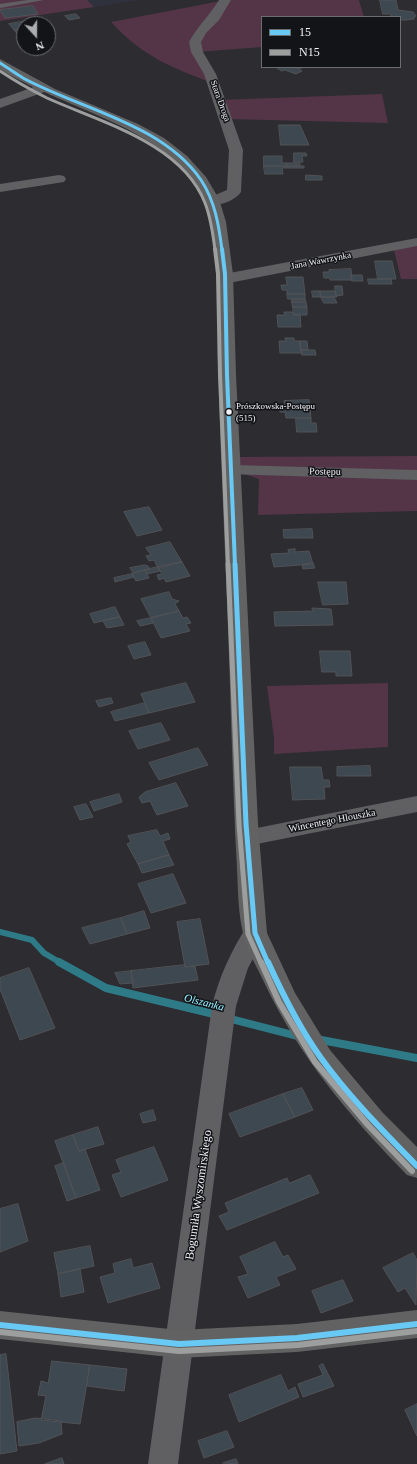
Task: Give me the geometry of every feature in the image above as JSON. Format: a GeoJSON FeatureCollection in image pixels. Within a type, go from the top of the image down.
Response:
{"type":"FeatureCollection","features":[{"type":"Feature","properties":{"kind":"main road"},"geometry":{"type":"LineString","coordinates":[[0,63],[12,72],[42,88],[115,120],[161,144],[189,167],[200,180],[213,201],[220,228],[224,280],[226,373],[232,470],[246,838],[255,933],[266,959],[311,1043],[340,1083],[417,1166]]}},
{"type":"Feature","properties":{"kind":"main road"},"geometry":{"type":"LineString","coordinates":[[0,1325],[179,1344],[297,1338],[417,1324]]}},
{"type":"Feature","properties":{"kind":"street","name":"Stara Droga"},"geometry":{"type":"LineString","coordinates":[[213,201],[226,197],[234,192],[236,150],[210,74],[196,52],[196,42],[201,31],[215,16],[226,0]]}},
{"type":"Feature","properties":{"kind":"street"},"geometry":{"type":"LineString","coordinates":[[0,104],[42,88]]}},
{"type":"Feature","properties":{"kind":"street"},"geometry":{"type":"LineString","coordinates":[[0,188],[59,179]]}},
{"type":"Feature","properties":{"kind":"street","name":"Jana Wawrzynka"},"geometry":{"type":"LineString","coordinates":[[224,280],[417,242]]}},
{"type":"Feature","properties":{"kind":"street","name":"Postępu"},"geometry":{"type":"LineString","coordinates":[[232,470],[417,475]]}},
{"type":"Feature","properties":{"kind":"street","name":"Wincentego Hlouszka"},"geometry":{"type":"LineString","coordinates":[[246,838],[417,804]]}},
{"type":"Feature","properties":{"kind":"street","name":"Bogumiła Wyszomirskiego"},"geometry":{"type":"LineString","coordinates":[[163,1464],[219,1033],[230,981],[241,955],[255,933]]}},
{"type":"Feature","properties":{"kind":"lane"},"geometry":{"type":"LineString","coordinates":[[0,6],[41,0]]}},
{"type":"Feature","properties":{"kind":"shaded area"},"geometry":{"type":"Polygon","coordinates":[[[0,0],[87,0],[94,7],[34,16],[16,16],[16,19],[0,21],[0,0]]]}},
{"type":"Feature","properties":{"kind":"shaded area"},"geometry":{"type":"Polygon","coordinates":[[[87,0],[140,0],[94,7],[87,0]]]}},
{"type":"Feature","properties":{"kind":"shaded area"},"geometry":{"type":"Polygon","coordinates":[[[226,0],[359,0],[364,16],[261,16],[261,47],[197,52],[213,83],[158,60],[134,44],[111,22],[226,0]]]}},
{"type":"Feature","properties":{"kind":"shaded area"},"geometry":{"type":"Polygon","coordinates":[[[382,94],[388,123],[227,119],[219,100],[382,94]]]}},
{"type":"Feature","properties":{"kind":"shaded area"},"geometry":{"type":"Polygon","coordinates":[[[417,242],[417,279],[401,279],[394,250],[417,242]]]}},
{"type":"Feature","properties":{"kind":"shaded area"},"geometry":{"type":"Polygon","coordinates":[[[417,456],[417,511],[258,515],[259,479],[232,470],[231,457],[417,456]]]}},
{"type":"Feature","properties":{"kind":"shaded area"},"geometry":{"type":"Polygon","coordinates":[[[388,683],[388,747],[274,754],[274,738],[267,686],[388,683]]]}},
{"type":"Feature","properties":{"kind":"building"},"geometry":{"type":"Polygon","coordinates":[[[380,0],[396,0],[398,10],[413,12],[416,16],[414,19],[401,20],[401,16],[383,14],[380,0]]]}},
{"type":"Feature","properties":{"kind":"building"},"geometry":{"type":"Polygon","coordinates":[[[33,6],[38,14],[5,18],[0,10],[33,6]]]}},
{"type":"Feature","properties":{"kind":"building"},"geometry":{"type":"Polygon","coordinates":[[[76,14],[80,18],[69,20],[65,16],[76,14]]]}},
{"type":"Feature","properties":{"kind":"building"},"geometry":{"type":"Polygon","coordinates":[[[16,23],[16,30],[14,30],[9,24],[16,23]]]}},
{"type":"Feature","properties":{"kind":"building"},"geometry":{"type":"Polygon","coordinates":[[[278,68],[302,68],[298,69],[302,71],[296,74],[285,70],[282,71],[278,68]]]}},
{"type":"Feature","properties":{"kind":"building"},"geometry":{"type":"Polygon","coordinates":[[[279,125],[300,125],[309,145],[281,145],[279,125]]]}},
{"type":"Feature","properties":{"kind":"building"},"geometry":{"type":"Polygon","coordinates":[[[294,153],[306,153],[307,156],[302,156],[303,162],[294,162],[294,153]]]}},
{"type":"Feature","properties":{"kind":"building"},"geometry":{"type":"Polygon","coordinates":[[[264,156],[282,156],[282,163],[286,163],[287,166],[264,166],[264,156]]]}},
{"type":"Feature","properties":{"kind":"building"},"geometry":{"type":"Polygon","coordinates":[[[286,163],[300,163],[300,166],[287,166],[286,163]]]}},
{"type":"Feature","properties":{"kind":"building"},"geometry":{"type":"Polygon","coordinates":[[[264,166],[287,166],[287,168],[282,168],[283,174],[265,174],[264,166]]]}},
{"type":"Feature","properties":{"kind":"building"},"geometry":{"type":"Polygon","coordinates":[[[287,166],[304,166],[304,168],[287,168],[287,166]]]}},
{"type":"Feature","properties":{"kind":"building"},"geometry":{"type":"Polygon","coordinates":[[[306,175],[322,176],[322,180],[306,180],[306,175]]]}},
{"type":"Feature","properties":{"kind":"building"},"geometry":{"type":"Polygon","coordinates":[[[375,261],[392,261],[396,279],[378,279],[375,261]]]}},
{"type":"Feature","properties":{"kind":"building"},"geometry":{"type":"Polygon","coordinates":[[[351,269],[352,280],[330,280],[330,278],[324,278],[323,272],[329,272],[329,270],[351,269]]]}},
{"type":"Feature","properties":{"kind":"building"},"geometry":{"type":"Polygon","coordinates":[[[351,275],[362,275],[363,281],[352,281],[351,275]]]}},
{"type":"Feature","properties":{"kind":"building"},"geometry":{"type":"Polygon","coordinates":[[[286,277],[303,277],[305,294],[287,294],[287,290],[282,290],[281,285],[287,285],[286,277]]]}},
{"type":"Feature","properties":{"kind":"building"},"geometry":{"type":"Polygon","coordinates":[[[368,279],[391,279],[392,284],[369,284],[368,279]]]}},
{"type":"Feature","properties":{"kind":"building"},"geometry":{"type":"Polygon","coordinates":[[[335,286],[342,286],[343,295],[336,296],[335,286]]]}},
{"type":"Feature","properties":{"kind":"building"},"geometry":{"type":"Polygon","coordinates":[[[312,291],[320,291],[321,297],[313,297],[312,291]]]}},
{"type":"Feature","properties":{"kind":"building"},"geometry":{"type":"Polygon","coordinates":[[[320,291],[335,291],[337,297],[321,297],[320,291]]]}},
{"type":"Feature","properties":{"kind":"building"},"geometry":{"type":"Polygon","coordinates":[[[287,294],[305,294],[305,299],[288,299],[287,294]]]}},
{"type":"Feature","properties":{"kind":"building"},"geometry":{"type":"Polygon","coordinates":[[[321,297],[334,297],[337,303],[324,303],[321,297]]]}},
{"type":"Feature","properties":{"kind":"building"},"geometry":{"type":"Polygon","coordinates":[[[292,299],[305,299],[306,302],[292,302],[292,299]]]}},
{"type":"Feature","properties":{"kind":"building"},"geometry":{"type":"Polygon","coordinates":[[[292,302],[306,302],[307,307],[293,307],[292,302]]]}},
{"type":"Feature","properties":{"kind":"building"},"geometry":{"type":"Polygon","coordinates":[[[293,307],[307,307],[307,315],[294,315],[293,307]]]}},
{"type":"Feature","properties":{"kind":"building"},"geometry":{"type":"Polygon","coordinates":[[[284,312],[293,312],[294,315],[300,314],[301,327],[278,327],[277,315],[285,315],[284,312]]]}},
{"type":"Feature","properties":{"kind":"building"},"geometry":{"type":"Polygon","coordinates":[[[285,338],[294,338],[294,341],[300,341],[302,353],[280,353],[279,341],[286,341],[285,338]]]}},
{"type":"Feature","properties":{"kind":"building"},"geometry":{"type":"Polygon","coordinates":[[[300,341],[307,341],[308,350],[301,350],[300,341]]]}},
{"type":"Feature","properties":{"kind":"building"},"geometry":{"type":"Polygon","coordinates":[[[301,350],[315,350],[316,355],[302,355],[301,350]]]}},
{"type":"Feature","properties":{"kind":"building"},"geometry":{"type":"Polygon","coordinates":[[[309,400],[311,418],[286,418],[285,412],[280,412],[279,407],[285,407],[284,401],[309,400]]]}},
{"type":"Feature","properties":{"kind":"building"},"geometry":{"type":"Polygon","coordinates":[[[296,418],[311,418],[311,423],[316,423],[317,432],[297,432],[296,418]]]}},
{"type":"Feature","properties":{"kind":"building"},"geometry":{"type":"Polygon","coordinates":[[[149,507],[162,530],[137,536],[124,512],[149,507]]]}},
{"type":"Feature","properties":{"kind":"building"},"geometry":{"type":"Polygon","coordinates":[[[312,529],[313,538],[284,538],[283,530],[312,529]]]}},
{"type":"Feature","properties":{"kind":"building"},"geometry":{"type":"Polygon","coordinates":[[[170,542],[182,562],[158,568],[154,560],[149,561],[146,556],[151,555],[146,548],[170,542]]]}},
{"type":"Feature","properties":{"kind":"building"},"geometry":{"type":"Polygon","coordinates":[[[295,549],[295,552],[309,551],[313,564],[274,567],[271,554],[289,553],[288,550],[295,549]]]}},
{"type":"Feature","properties":{"kind":"building"},"geometry":{"type":"Polygon","coordinates":[[[182,562],[190,576],[166,582],[164,578],[159,580],[157,575],[162,574],[158,567],[182,562]]]}},
{"type":"Feature","properties":{"kind":"building"},"geometry":{"type":"Polygon","coordinates":[[[313,563],[315,568],[303,569],[302,565],[313,563]]]}},
{"type":"Feature","properties":{"kind":"building"},"geometry":{"type":"Polygon","coordinates":[[[145,565],[150,569],[133,573],[130,568],[145,565]]]}},
{"type":"Feature","properties":{"kind":"building"},"geometry":{"type":"Polygon","coordinates":[[[158,567],[160,571],[147,574],[145,570],[158,567]]]}},
{"type":"Feature","properties":{"kind":"building"},"geometry":{"type":"Polygon","coordinates":[[[145,570],[149,578],[136,581],[132,574],[145,570]]]}},
{"type":"Feature","properties":{"kind":"building"},"geometry":{"type":"Polygon","coordinates":[[[132,574],[134,577],[115,582],[114,578],[132,574]]]}},
{"type":"Feature","properties":{"kind":"building"},"geometry":{"type":"Polygon","coordinates":[[[318,582],[346,582],[348,604],[323,605],[318,582]]]}},
{"type":"Feature","properties":{"kind":"building"},"geometry":{"type":"Polygon","coordinates":[[[169,592],[172,599],[179,601],[175,604],[179,611],[151,618],[141,599],[169,592]]]}},
{"type":"Feature","properties":{"kind":"building"},"geometry":{"type":"Polygon","coordinates":[[[115,607],[120,617],[94,623],[90,614],[115,607]]]}},
{"type":"Feature","properties":{"kind":"building"},"geometry":{"type":"Polygon","coordinates":[[[312,608],[331,609],[333,625],[275,626],[274,612],[313,611],[312,608]]]}},
{"type":"Feature","properties":{"kind":"building"},"geometry":{"type":"Polygon","coordinates":[[[179,611],[183,618],[187,617],[191,623],[186,624],[190,631],[161,638],[151,618],[179,611]]]}},
{"type":"Feature","properties":{"kind":"building"},"geometry":{"type":"Polygon","coordinates":[[[120,617],[124,625],[107,628],[103,621],[120,617]]]}},
{"type":"Feature","properties":{"kind":"building"},"geometry":{"type":"Polygon","coordinates":[[[151,618],[153,623],[140,626],[137,621],[151,618]]]}},
{"type":"Feature","properties":{"kind":"building"},"geometry":{"type":"Polygon","coordinates":[[[145,642],[151,655],[134,659],[128,646],[145,642]]]}},
{"type":"Feature","properties":{"kind":"building"},"geometry":{"type":"Polygon","coordinates":[[[320,651],[350,651],[352,676],[336,676],[336,672],[322,672],[320,651]]]}},
{"type":"Feature","properties":{"kind":"building"},"geometry":{"type":"Polygon","coordinates":[[[186,683],[195,702],[149,713],[141,694],[186,683]]]}},
{"type":"Feature","properties":{"kind":"building"},"geometry":{"type":"Polygon","coordinates":[[[111,698],[113,703],[99,707],[96,701],[111,698]]]}},
{"type":"Feature","properties":{"kind":"building"},"geometry":{"type":"Polygon","coordinates":[[[145,703],[149,713],[115,721],[111,712],[145,703]]]}},
{"type":"Feature","properties":{"kind":"building"},"geometry":{"type":"Polygon","coordinates":[[[161,723],[170,740],[138,749],[129,731],[161,723]]]}},
{"type":"Feature","properties":{"kind":"building"},"geometry":{"type":"Polygon","coordinates":[[[198,748],[208,765],[159,780],[149,763],[198,748]]]}},
{"type":"Feature","properties":{"kind":"building"},"geometry":{"type":"Polygon","coordinates":[[[370,766],[371,776],[337,776],[337,767],[370,766]]]}},
{"type":"Feature","properties":{"kind":"building"},"geometry":{"type":"Polygon","coordinates":[[[290,767],[321,767],[323,780],[329,780],[330,787],[324,787],[325,799],[293,800],[290,767]]]}},
{"type":"Feature","properties":{"kind":"building"},"geometry":{"type":"Polygon","coordinates":[[[176,783],[188,806],[157,815],[150,801],[142,803],[139,797],[145,792],[176,783]]]}},
{"type":"Feature","properties":{"kind":"building"},"geometry":{"type":"Polygon","coordinates":[[[119,794],[122,802],[94,811],[90,802],[119,794]]]}},
{"type":"Feature","properties":{"kind":"building"},"geometry":{"type":"Polygon","coordinates":[[[86,804],[93,817],[80,820],[74,807],[86,804]]]}},
{"type":"Feature","properties":{"kind":"building"},"geometry":{"type":"Polygon","coordinates":[[[157,830],[160,836],[168,833],[170,839],[163,841],[169,855],[138,864],[127,844],[131,842],[128,836],[157,830]]]}},
{"type":"Feature","properties":{"kind":"building"},"geometry":{"type":"Polygon","coordinates":[[[169,855],[174,865],[142,873],[138,864],[169,855]]]}},
{"type":"Feature","properties":{"kind":"building"},"geometry":{"type":"Polygon","coordinates":[[[173,874],[186,903],[151,913],[138,884],[173,874]]]}},
{"type":"Feature","properties":{"kind":"building"},"geometry":{"type":"Polygon","coordinates":[[[144,911],[150,928],[127,934],[121,918],[144,911]]]}},
{"type":"Feature","properties":{"kind":"building"},"geometry":{"type":"Polygon","coordinates":[[[121,918],[127,934],[90,944],[82,928],[121,918]]]}},
{"type":"Feature","properties":{"kind":"building"},"geometry":{"type":"Polygon","coordinates":[[[200,919],[209,964],[185,967],[177,922],[200,919]]]}},
{"type":"Feature","properties":{"kind":"building"},"geometry":{"type":"Polygon","coordinates":[[[185,965],[185,967],[195,966],[198,980],[133,988],[131,971],[185,965]]]}},
{"type":"Feature","properties":{"kind":"building"},"geometry":{"type":"Polygon","coordinates":[[[29,968],[55,1028],[20,1040],[0,989],[0,978],[29,968]]]}},
{"type":"Feature","properties":{"kind":"building"},"geometry":{"type":"Polygon","coordinates":[[[131,971],[133,983],[120,984],[115,973],[131,971]]]}},
{"type":"Feature","properties":{"kind":"building"},"geometry":{"type":"Polygon","coordinates":[[[302,1088],[313,1110],[295,1117],[283,1094],[302,1088]]]}},
{"type":"Feature","properties":{"kind":"building"},"geometry":{"type":"Polygon","coordinates":[[[283,1094],[295,1117],[240,1137],[229,1114],[283,1094]]]}},
{"type":"Feature","properties":{"kind":"building"},"geometry":{"type":"Polygon","coordinates":[[[153,1110],[156,1120],[143,1123],[140,1114],[153,1110]]]}},
{"type":"Feature","properties":{"kind":"building"},"geometry":{"type":"Polygon","coordinates":[[[98,1127],[104,1144],[79,1151],[73,1135],[98,1127]]]}},
{"type":"Feature","properties":{"kind":"building"},"geometry":{"type":"Polygon","coordinates":[[[73,1135],[79,1151],[85,1149],[100,1190],[76,1198],[55,1141],[73,1135]]]}},
{"type":"Feature","properties":{"kind":"building"},"geometry":{"type":"Polygon","coordinates":[[[154,1147],[168,1180],[121,1197],[112,1175],[121,1172],[116,1160],[154,1147]]]}},
{"type":"Feature","properties":{"kind":"building"},"geometry":{"type":"Polygon","coordinates":[[[64,1163],[76,1198],[67,1201],[55,1166],[64,1163]]]}},
{"type":"Feature","properties":{"kind":"building"},"geometry":{"type":"Polygon","coordinates":[[[310,1175],[319,1193],[227,1230],[219,1216],[229,1212],[225,1203],[287,1178],[289,1183],[310,1175]]]}},
{"type":"Feature","properties":{"kind":"building"},"geometry":{"type":"Polygon","coordinates":[[[18,1204],[28,1241],[0,1252],[0,1209],[18,1204]]]}},
{"type":"Feature","properties":{"kind":"building"},"geometry":{"type":"Polygon","coordinates":[[[275,1242],[283,1257],[288,1255],[296,1269],[276,1277],[280,1285],[248,1298],[238,1277],[248,1274],[240,1257],[275,1242]]]}},
{"type":"Feature","properties":{"kind":"building"},"geometry":{"type":"Polygon","coordinates":[[[90,1246],[94,1266],[58,1274],[54,1253],[90,1246]]]}},
{"type":"Feature","properties":{"kind":"building"},"geometry":{"type":"Polygon","coordinates":[[[413,1253],[417,1260],[416,1305],[405,1288],[398,1292],[383,1268],[413,1253]]]}},
{"type":"Feature","properties":{"kind":"building"},"geometry":{"type":"Polygon","coordinates":[[[131,1259],[133,1268],[152,1263],[160,1288],[108,1303],[100,1277],[115,1273],[113,1264],[131,1259]]]}},
{"type":"Feature","properties":{"kind":"building"},"geometry":{"type":"Polygon","coordinates":[[[80,1269],[84,1292],[61,1297],[58,1274],[80,1269]]]}},
{"type":"Feature","properties":{"kind":"building"},"geometry":{"type":"Polygon","coordinates":[[[343,1280],[353,1301],[321,1313],[312,1291],[343,1280]]]}},
{"type":"Feature","properties":{"kind":"building"},"geometry":{"type":"Polygon","coordinates":[[[6,1354],[17,1451],[0,1454],[0,1355],[6,1354]]]}},
{"type":"Feature","properties":{"kind":"building"},"geometry":{"type":"Polygon","coordinates":[[[52,1361],[90,1365],[80,1424],[41,1420],[46,1396],[38,1395],[41,1381],[48,1383],[52,1361]]]}},
{"type":"Feature","properties":{"kind":"building"},"geometry":{"type":"Polygon","coordinates":[[[323,1364],[334,1386],[303,1397],[298,1384],[323,1375],[319,1366],[323,1364]]]}},
{"type":"Feature","properties":{"kind":"building"},"geometry":{"type":"Polygon","coordinates":[[[90,1365],[127,1369],[124,1391],[87,1386],[90,1365]]]}},
{"type":"Feature","properties":{"kind":"building"},"geometry":{"type":"Polygon","coordinates":[[[281,1375],[288,1391],[295,1387],[299,1397],[239,1422],[229,1395],[281,1375]]]}},
{"type":"Feature","properties":{"kind":"building"},"geometry":{"type":"Polygon","coordinates":[[[417,1404],[417,1436],[405,1410],[417,1404]]]}},
{"type":"Feature","properties":{"kind":"building"},"geometry":{"type":"Polygon","coordinates":[[[36,1418],[61,1421],[62,1434],[39,1443],[19,1446],[17,1422],[36,1418]]]}},
{"type":"Feature","properties":{"kind":"building"},"geometry":{"type":"Polygon","coordinates":[[[227,1431],[234,1447],[204,1458],[198,1441],[227,1431]]]}},
{"type":"Feature","properties":{"kind":"building"},"geometry":{"type":"Polygon","coordinates":[[[62,1458],[64,1464],[45,1464],[62,1458]]]}},
{"type":"Feature","properties":{"kind":"building"},"geometry":{"type":"Polygon","coordinates":[[[236,1459],[238,1464],[223,1463],[236,1459]]]}},
{"type":"Feature","properties":{"kind":"waterway","name":"Olszanka"},"geometry":{"type":"LineString","coordinates":[[0,932],[32,940],[44,953],[61,963]]}},
{"type":"Feature","properties":{"kind":"waterway","name":"Olszanka"},"geometry":{"type":"LineString","coordinates":[[59,962],[106,988],[218,1015]]}},
{"type":"Feature","properties":{"kind":"waterway","name":"Olszanka"},"geometry":{"type":"LineString","coordinates":[[227,1018],[301,1037]]}},
{"type":"Feature","properties":{"kind":"waterway","name":"Olszanka"},"geometry":{"type":"LineString","coordinates":[[316,1039],[417,1058]]}},
{"type":"Feature","properties":{"kind":"transit line","name":"15"},"geometry":{"type":"LineString","coordinates":[[0,63],[24,78],[133,127],[159,141],[182,159],[201,180],[211,199],[218,222],[225,274],[227,375],[246,824],[255,933],[285,999],[321,1058],[373,1121],[417,1166]]}},
{"type":"Feature","properties":{"kind":"transit line","name":"N15"},"geometry":{"type":"LineString","coordinates":[[0,71],[21,85],[130,133],[155,147],[177,164],[195,184],[205,202],[211,223],[218,274],[220,375],[239,824],[248,934],[279,1002],[315,1062],[368,1125],[412,1171]]}},
{"type":"Feature","properties":{"kind":"transit line","name":"15"},"geometry":{"type":"LineString","coordinates":[[0,1325],[179,1344],[297,1338],[417,1324]]}},
{"type":"Feature","properties":{"kind":"transit line","name":"N15"},"geometry":{"type":"LineString","coordinates":[[0,1332],[179,1351],[298,1345],[417,1331]]}},
{"type":"Feature","properties":{"kind":"place","name":"Prószkowska-Postępu (515)"},"geometry":{"type":"Point","coordinates":[229,412]}}]}
